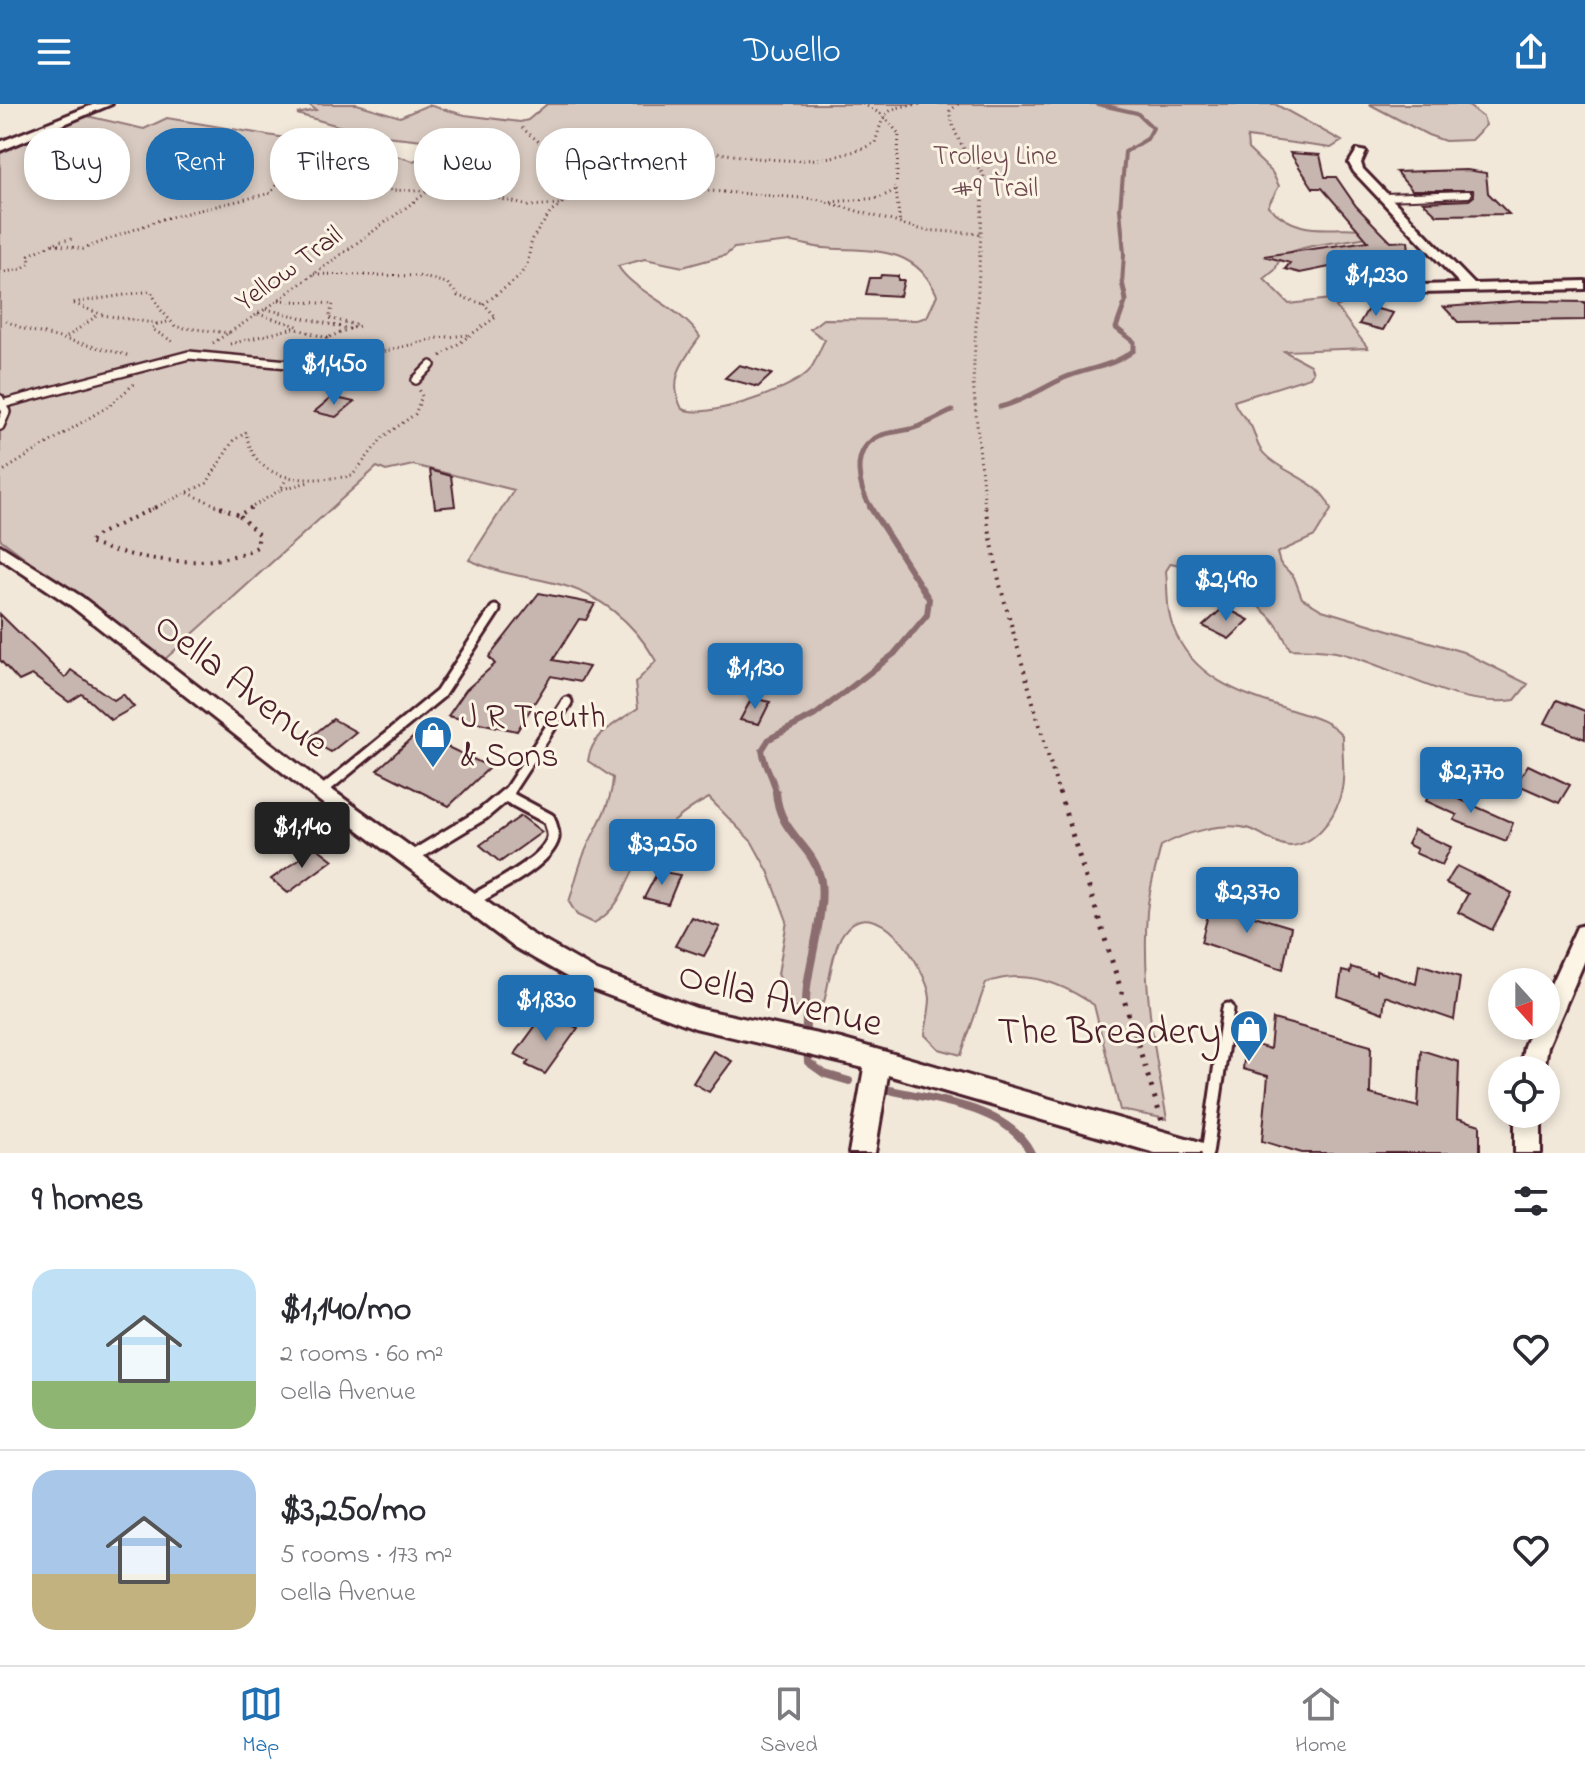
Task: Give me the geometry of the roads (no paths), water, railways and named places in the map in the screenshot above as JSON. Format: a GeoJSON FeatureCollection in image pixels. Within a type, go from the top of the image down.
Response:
{"type":"FeatureCollection","features":[{"type":"Feature","properties":{"kind":"street"},"geometry":{"type":"LineString","coordinates":[[0,147],[106,104]]}},
{"type":"Feature","properties":{"kind":"street"},"geometry":{"type":"LineString","coordinates":[[1361,152],[1355,163],[1358,170],[1470,287]]}},
{"type":"Feature","properties":{"kind":"street"},"geometry":{"type":"LineString","coordinates":[[1386,283],[1420,289],[1585,285]]}},
{"type":"Feature","properties":{"kind":"street","name":"Oella Avenue"},"geometry":{"type":"LineString","coordinates":[[0,550],[76,601],[321,792],[522,940],[589,978],[695,1018],[878,1060],[1197,1153]]}},
{"type":"Feature","properties":{"kind":"street"},"geometry":{"type":"LineString","coordinates":[[1560,990],[1585,934]]}},
{"type":"Feature","properties":{"kind":"street"},"geometry":{"type":"LineString","coordinates":[[862,1153],[878,1060]]}},
{"type":"Feature","properties":{"kind":"street"},"geometry":{"type":"LineString","coordinates":[[1528,1128],[1528,1153]]}},
{"type":"Feature","properties":{"kind":"lane"},"geometry":{"type":"LineString","coordinates":[[1384,197],[1468,194]]}},
{"type":"Feature","properties":{"kind":"lane"},"geometry":{"type":"LineString","coordinates":[[0,426],[7,411],[3,401],[185,355],[310,366]]}},
{"type":"Feature","properties":{"kind":"lane"},"geometry":{"type":"LineString","coordinates":[[416,380],[431,365]]}},
{"type":"Feature","properties":{"kind":"lane"},"geometry":{"type":"LineString","coordinates":[[321,792],[440,694],[495,610]]}},
{"type":"Feature","properties":{"kind":"lane"},"geometry":{"type":"LineString","coordinates":[[410,858],[483,814],[506,796],[567,702]]}},
{"type":"Feature","properties":{"kind":"lane"},"geometry":{"type":"LineString","coordinates":[[470,902],[533,862],[550,846],[554,835],[549,819],[506,796]]}},
{"type":"Feature","properties":{"kind":"lane"},"geometry":{"type":"LineString","coordinates":[[1207,1153],[1228,1009]]}},
{"type":"Feature","properties":{"kind":"waterway"},"geometry":{"type":"LineString","coordinates":[[1097,104],[1137,113],[1153,128],[1147,139],[1125,152],[1120,209],[1124,254],[1122,282]]}},
{"type":"Feature","properties":{"kind":"waterway"},"geometry":{"type":"LineString","coordinates":[[1000,407],[1064,378],[1109,364],[1134,350],[1134,342],[1116,328],[1126,300],[1122,282]]}},
{"type":"Feature","properties":{"kind":"waterway"},"geometry":{"type":"LineString","coordinates":[[872,509],[860,480],[863,450],[883,434],[908,430],[952,411]]}},
{"type":"Feature","properties":{"kind":"waterway"},"geometry":{"type":"LineString","coordinates":[[776,794],[762,750],[769,739],[815,715],[894,654],[927,615],[929,599],[870,507]]}},
{"type":"Feature","properties":{"kind":"waterway"},"geometry":{"type":"LineString","coordinates":[[776,792],[783,818],[816,866],[822,888],[807,987],[806,1036]]}},
{"type":"Feature","properties":{"kind":"waterway"},"geometry":{"type":"LineString","coordinates":[[807,1047],[808,1062],[825,1074],[849,1081]]}},
{"type":"Feature","properties":{"kind":"waterway"},"geometry":{"type":"LineString","coordinates":[[885,1089],[946,1101],[987,1115],[1005,1124],[1020,1137],[1031,1153]]}},
{"type":"Feature","properties":{"kind":"place","name":"J R Treuth & Sons"},"geometry":{"type":"Point","coordinates":[433,769]}},
{"type":"Feature","properties":{"kind":"place","name":"The Breadery"},"geometry":{"type":"Point","coordinates":[1249,1063]}},
{"type":"Feature","properties":{"kind":"park label","name":"Trolley Line #9 Trail"},"geometry":{"type":"Point","coordinates":[995,170]}}]}
